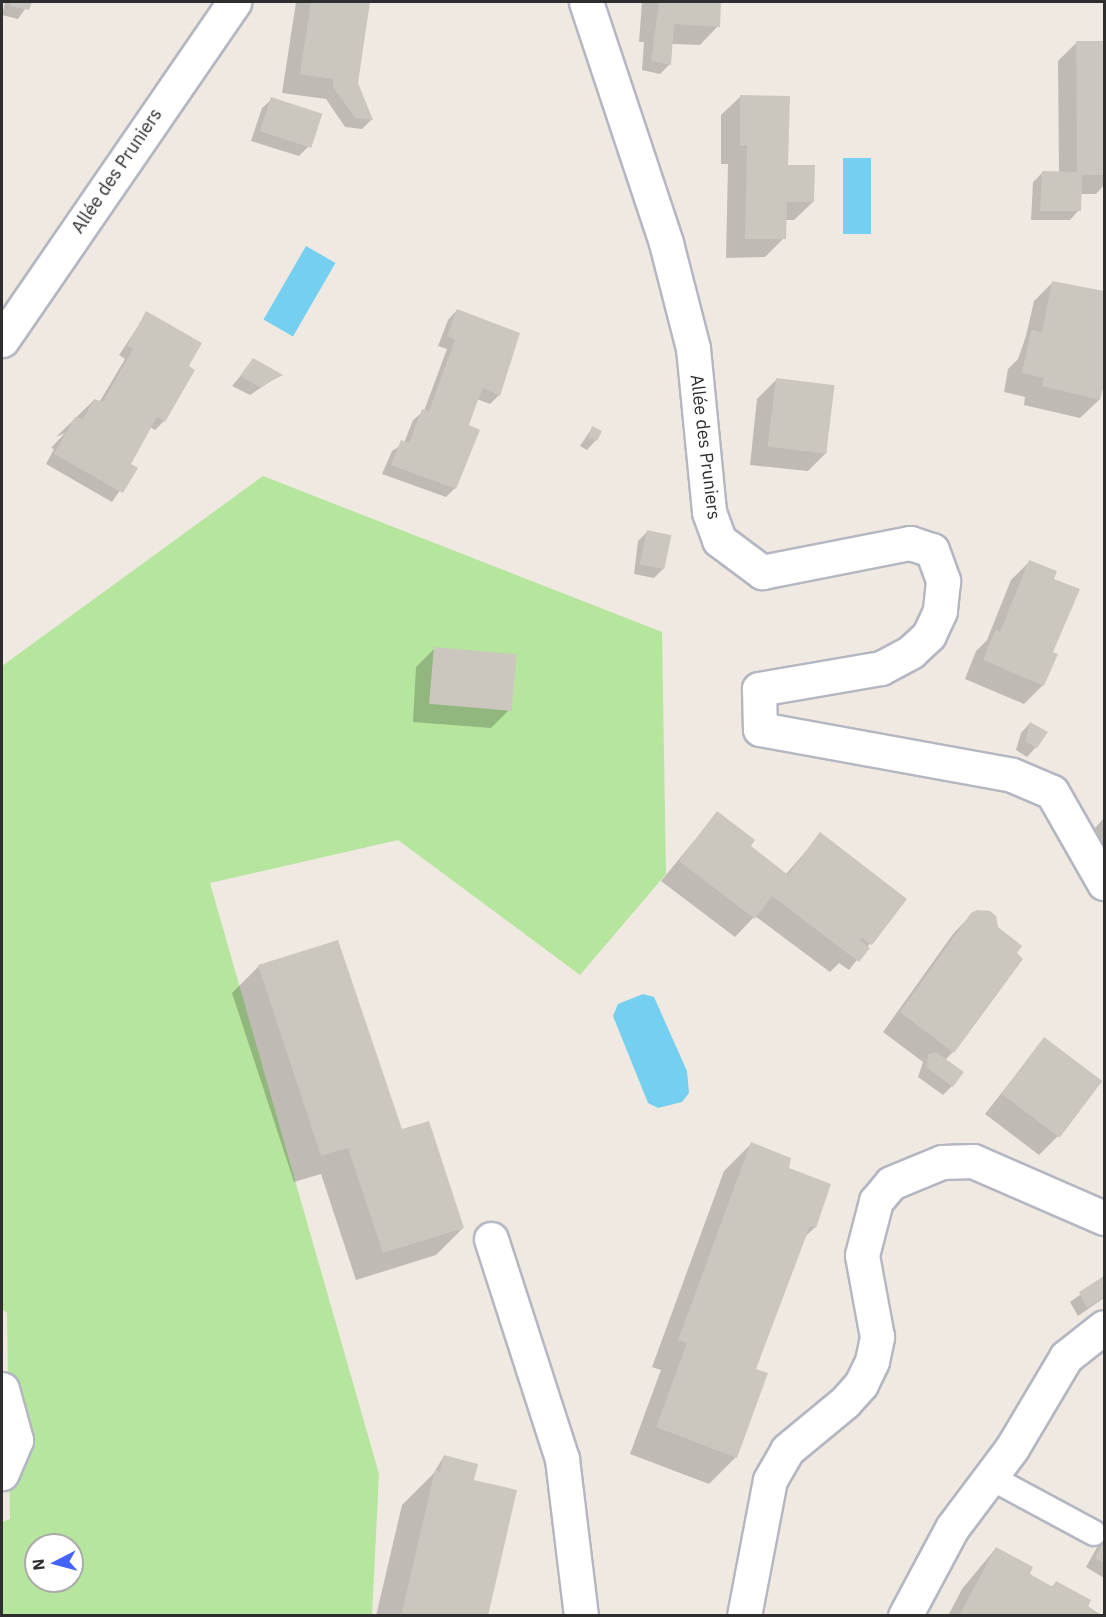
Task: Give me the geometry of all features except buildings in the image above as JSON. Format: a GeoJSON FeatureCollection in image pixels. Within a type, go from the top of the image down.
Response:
{"type":"FeatureCollection","features":[{"type":"Feature","properties":{"kind":"street","name":"Allée des Pruniers"},"geometry":{"type":"LineString","coordinates":[[2,340],[234,2]]}},
{"type":"Feature","properties":{"kind":"street","name":"Allée des Pruniers"},"geometry":{"type":"LineString","coordinates":[[586,2],[666,243],[693,348],[709,512],[719,540],[762,572],[910,543],[932,550],[943,581],[940,611],[929,634],[911,652],[882,668],[759,689],[760,729],[1012,775],[1052,792],[1104,883]]}},
{"type":"Feature","properties":{"kind":"street"},"geometry":{"type":"LineString","coordinates":[[744,1616],[771,1480],[787,1450],[845,1402],[861,1384],[872,1361],[877,1337],[862,1256],[876,1201],[891,1184],[942,1162],[973,1161],[1104,1218]]}},
{"type":"Feature","properties":{"kind":"street"},"geometry":{"type":"LineString","coordinates":[[491,1239],[562,1459],[581,1616]]}},
{"type":"Feature","properties":{"kind":"street"},"geometry":{"type":"LineString","coordinates":[[905,1616],[952,1528],[990,1476],[1066,1357],[1104,1327]]}},
{"type":"Feature","properties":{"kind":"street"},"geometry":{"type":"LineString","coordinates":[[2,1389],[16,1440],[2,1473]]}},
{"type":"Feature","properties":{"kind":"lane"},"geometry":{"type":"LineString","coordinates":[[990,1476],[1094,1533]]}},
{"type":"Feature","properties":{"kind":"green space"},"geometry":{"type":"Polygon","coordinates":[[[263,476],[662,632],[666,874],[580,975],[398,840],[210,883],[379,1474],[372,1615],[2,1615],[2,1522],[10,1519],[7,1313],[2,1309],[2,666],[263,476]]]}},
{"type":"Feature","properties":{"kind":"water"},"geometry":{"type":"Polygon","coordinates":[[[843,158],[871,158],[871,234],[843,234],[843,158]]]}},
{"type":"Feature","properties":{"kind":"water"},"geometry":{"type":"Polygon","coordinates":[[[306,246],[335,263],[293,337],[264,320],[306,246]]]}},
{"type":"Feature","properties":{"kind":"water"},"geometry":{"type":"Polygon","coordinates":[[[643,994],[654,997],[687,1071],[689,1093],[682,1102],[658,1108],[648,1103],[613,1016],[618,1004],[643,994]]]}}]}
